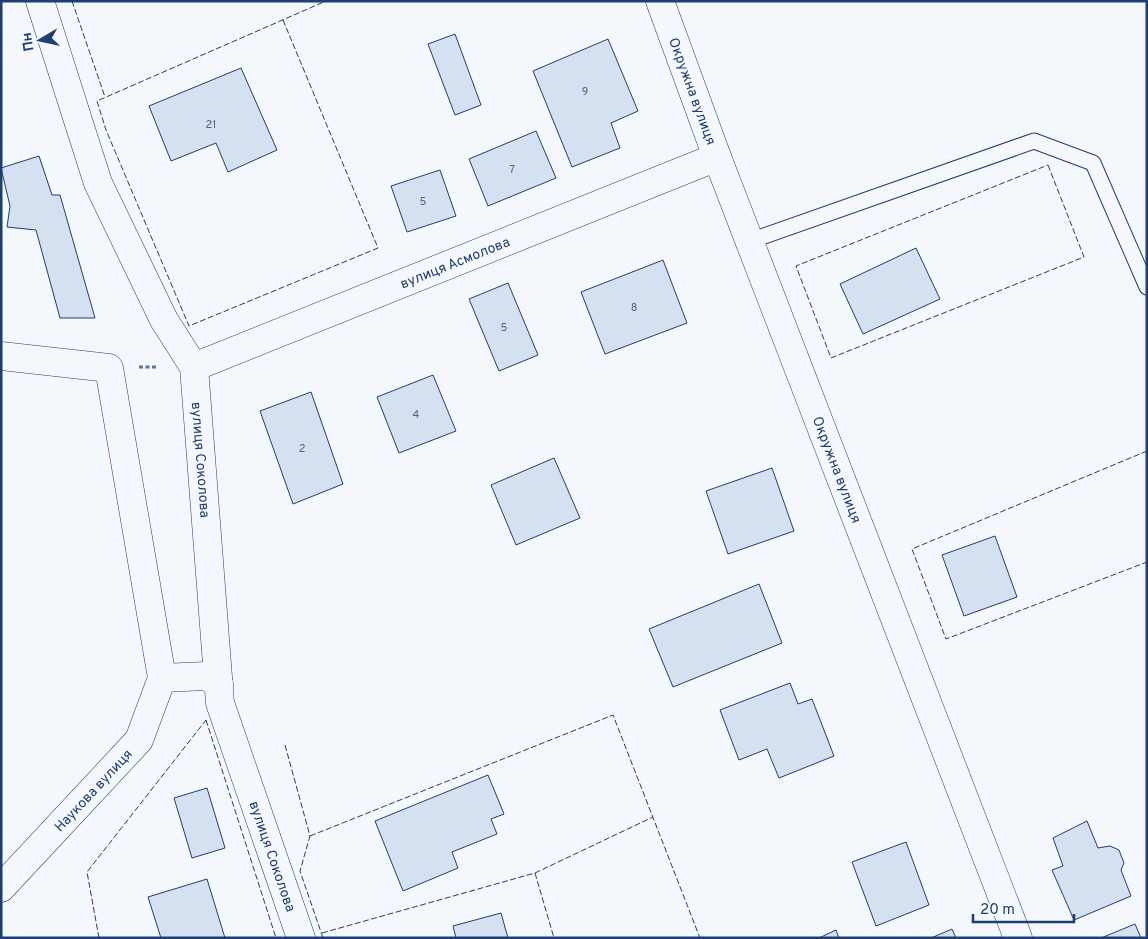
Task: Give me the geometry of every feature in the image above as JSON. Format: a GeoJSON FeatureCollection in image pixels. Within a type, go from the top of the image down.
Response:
{"type":"FeatureCollection","features":[{"type":"Feature","properties":{"kind":"street","name":"вулиця Соколова"},"geometry":{"type":"LineString","coordinates":[[40,1],[98,183],[164,320],[194,367],[220,703],[301,938]]}},
{"type":"Feature","properties":{"kind":"street","name":"Окружна вулиця"},"geometry":{"type":"LineString","coordinates":[[660,1],[717,157],[1018,938]]}},
{"type":"Feature","properties":{"kind":"street","name":"вулиця Асмолова"},"geometry":{"type":"LineString","coordinates":[[194,367],[717,157]]}},
{"type":"Feature","properties":{"kind":"street"},"geometry":{"type":"LineString","coordinates":[[1,356],[109,368],[162,678],[206,676],[218,684]]}},
{"type":"Feature","properties":{"kind":"street","name":"Наукова вулиця"},"geometry":{"type":"LineString","coordinates":[[1,888],[139,740],[162,678]]}},
{"type":"Feature","properties":{"kind":"lane"},"geometry":{"type":"LineString","coordinates":[[750,241],[1034,141],[1093,162],[1147,287]]}},
{"type":"Feature","properties":{"kind":"path"},"geometry":{"type":"LineString","coordinates":[[109,368],[194,367]]}},
{"type":"Feature","properties":{"kind":"building"},"geometry":{"type":"Polygon","coordinates":[[[455,34],[481,105],[455,115],[428,44],[455,34]]]}},
{"type":"Feature","properties":{"kind":"building"},"geometry":{"type":"Polygon","coordinates":[[[608,39],[638,111],[611,123],[620,148],[572,167],[533,71],[608,39]]]}},
{"type":"Feature","properties":{"kind":"building"},"geometry":{"type":"Polygon","coordinates":[[[241,68],[277,150],[228,172],[216,143],[171,161],[149,106],[241,68]]]}},
{"type":"Feature","properties":{"kind":"building"},"geometry":{"type":"Polygon","coordinates":[[[536,131],[556,178],[488,206],[469,159],[536,131]]]}},
{"type":"Feature","properties":{"kind":"building"},"geometry":{"type":"Polygon","coordinates":[[[39,156],[52,195],[60,195],[95,318],[60,318],[36,230],[7,227],[10,206],[1,168],[39,156]]]}},
{"type":"Feature","properties":{"kind":"building"},"geometry":{"type":"Polygon","coordinates":[[[440,170],[456,216],[407,232],[391,186],[440,170]]]}},
{"type":"Feature","properties":{"kind":"building"},"geometry":{"type":"Polygon","coordinates":[[[916,248],[940,299],[863,334],[840,284],[916,248]]]}},
{"type":"Feature","properties":{"kind":"building"},"geometry":{"type":"Polygon","coordinates":[[[663,260],[687,323],[605,354],[581,292],[663,260]]]}},
{"type":"Feature","properties":{"kind":"building"},"geometry":{"type":"Polygon","coordinates":[[[508,283],[538,355],[499,371],[469,299],[508,283]]]}},
{"type":"Feature","properties":{"kind":"building"},"geometry":{"type":"Polygon","coordinates":[[[433,375],[456,431],[399,453],[377,397],[433,375]]]}},
{"type":"Feature","properties":{"kind":"building"},"geometry":{"type":"Polygon","coordinates":[[[311,392],[343,484],[293,504],[260,411],[311,392]]]}},
{"type":"Feature","properties":{"kind":"building"},"geometry":{"type":"Polygon","coordinates":[[[554,458],[580,518],[516,545],[491,485],[554,458]]]}},
{"type":"Feature","properties":{"kind":"building"},"geometry":{"type":"Polygon","coordinates":[[[772,468],[794,531],[728,554],[706,491],[772,468]]]}},
{"type":"Feature","properties":{"kind":"building"},"geometry":{"type":"Polygon","coordinates":[[[995,536],[1017,597],[964,616],[942,555],[995,536]]]}},
{"type":"Feature","properties":{"kind":"building"},"geometry":{"type":"Polygon","coordinates":[[[759,584],[782,643],[673,687],[649,629],[759,584]]]}},
{"type":"Feature","properties":{"kind":"building"},"geometry":{"type":"Polygon","coordinates":[[[790,683],[798,704],[812,699],[834,756],[779,778],[767,749],[739,760],[720,710],[790,683]]]}},
{"type":"Feature","properties":{"kind":"building"},"geometry":{"type":"Polygon","coordinates":[[[488,775],[504,814],[491,819],[497,834],[452,852],[458,868],[403,891],[375,821],[488,775]]]}},
{"type":"Feature","properties":{"kind":"building"},"geometry":{"type":"Polygon","coordinates":[[[207,788],[225,848],[192,858],[174,798],[207,788]]]}},
{"type":"Feature","properties":{"kind":"building"},"geometry":{"type":"Polygon","coordinates":[[[1087,821],[1098,848],[1110,846],[1119,850],[1124,863],[1121,870],[1131,896],[1074,920],[1052,870],[1063,866],[1053,838],[1087,821]]]}},
{"type":"Feature","properties":{"kind":"building"},"geometry":{"type":"Polygon","coordinates":[[[906,842],[929,905],[876,926],[852,862],[906,842]]]}},
{"type":"Feature","properties":{"kind":"building"},"geometry":{"type":"Polygon","coordinates":[[[207,879],[225,938],[161,938],[148,897],[207,879]]]}},
{"type":"Feature","properties":{"kind":"building"},"geometry":{"type":"Polygon","coordinates":[[[501,913],[508,938],[456,938],[453,926],[501,913]]]}},
{"type":"Feature","properties":{"kind":"building"},"geometry":{"type":"Polygon","coordinates":[[[1135,924],[1141,938],[1101,938],[1135,924]]]}},
{"type":"Feature","properties":{"kind":"building"},"geometry":{"type":"Polygon","coordinates":[[[952,929],[956,938],[931,938],[952,929]]]}},
{"type":"Feature","properties":{"kind":"building"},"geometry":{"type":"Polygon","coordinates":[[[836,930],[839,938],[819,938],[836,930]]]}},
{"type":"Feature","properties":{"kind":"fence"},"geometry":{"type":"LineString","coordinates":[[72,1],[105,97]]}},
{"type":"Feature","properties":{"kind":"fence"},"geometry":{"type":"LineString","coordinates":[[283,20],[378,248],[189,326],[106,130],[97,101],[326,1]]}},
{"type":"Feature","properties":{"kind":"fence"},"geometry":{"type":"LineString","coordinates":[[1048,165],[1084,257],[831,358],[796,266],[1048,165]]}},
{"type":"Feature","properties":{"kind":"fence"},"geometry":{"type":"LineString","coordinates":[[1147,451],[912,549],[946,639],[1147,562]]}},
{"type":"Feature","properties":{"kind":"fence"},"geometry":{"type":"LineString","coordinates":[[310,836],[613,715],[700,938]]}},
{"type":"Feature","properties":{"kind":"fence"},"geometry":{"type":"LineString","coordinates":[[206,720],[276,938]]}},
{"type":"Feature","properties":{"kind":"fence"},"geometry":{"type":"LineString","coordinates":[[99,938],[87,872],[206,720]]}},
{"type":"Feature","properties":{"kind":"fence"},"geometry":{"type":"LineString","coordinates":[[285,745],[310,836],[300,871],[323,938]]}},
{"type":"Feature","properties":{"kind":"fence"},"geometry":{"type":"LineString","coordinates":[[322,933],[535,873],[653,817]]}},
{"type":"Feature","properties":{"kind":"fence"},"geometry":{"type":"LineString","coordinates":[[535,873],[554,938]]}}]}
